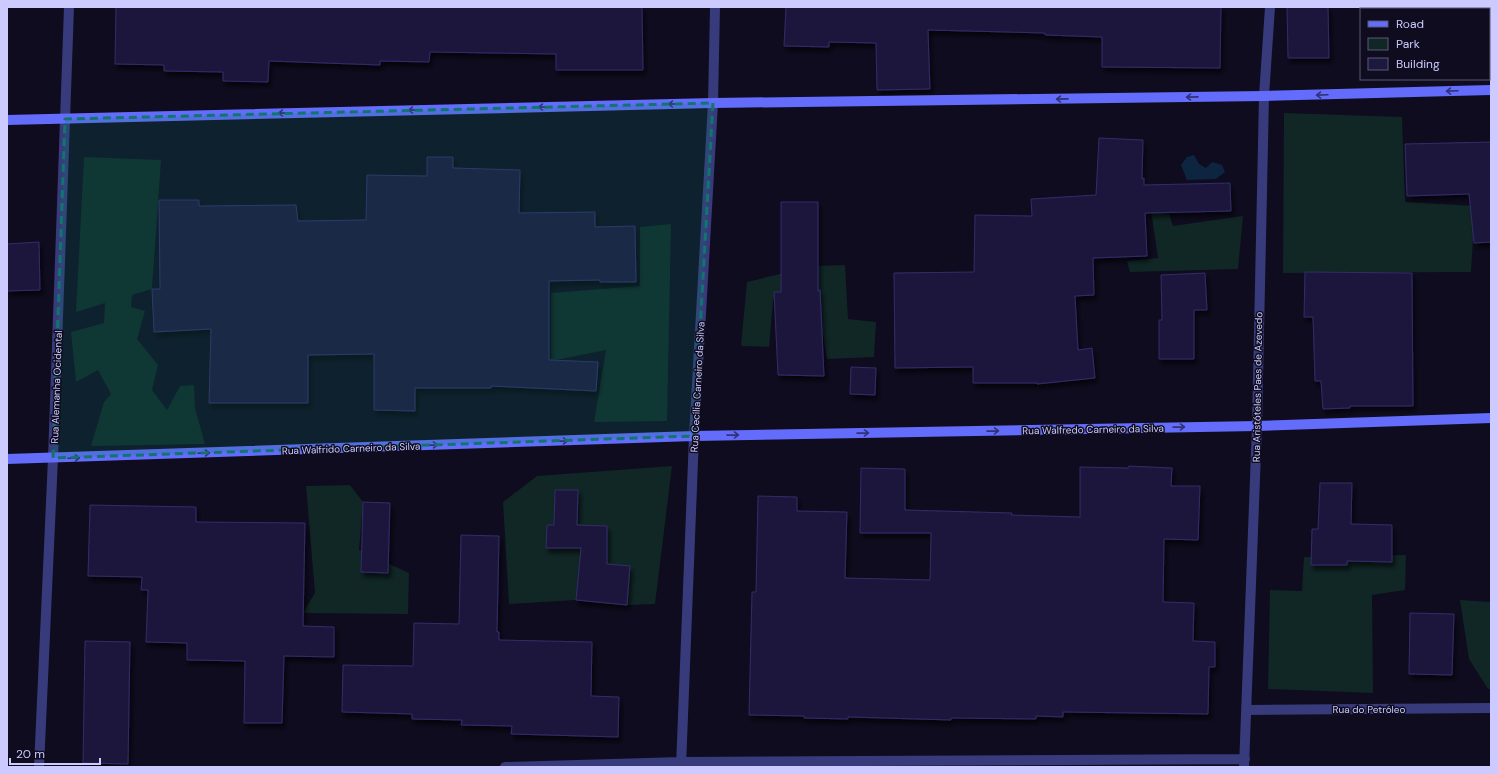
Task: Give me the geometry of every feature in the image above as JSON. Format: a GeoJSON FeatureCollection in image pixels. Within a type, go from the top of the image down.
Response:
{"type":"FeatureCollection","features":[{"type":"Feature","properties":{"kind":"main road"},"geometry":{"type":"LineString","coordinates":[[7,120],[713,103],[1264,96],[1491,90]]}},
{"type":"Feature","properties":{"kind":"main road","name":"Rua Walfredo Carneiro da Silva"},"geometry":{"type":"LineString","coordinates":[[694,436],[1257,426],[1491,418]]}},
{"type":"Feature","properties":{"kind":"main road","name":"Rua Walfrido Carneiro da Silva"},"geometry":{"type":"LineString","coordinates":[[7,459],[694,436]]}},
{"type":"Feature","properties":{"kind":"street","name":"Rua Alemanha Ocidental"},"geometry":{"type":"LineString","coordinates":[[39,767],[53,458],[69,7]]}},
{"type":"Feature","properties":{"kind":"street","name":"Rua Cecília Carneiro da Silva"},"geometry":{"type":"LineString","coordinates":[[681,765],[694,436],[713,103],[715,7]]}},
{"type":"Feature","properties":{"kind":"street","name":"Rua Aristóteles Paes de Azevedo"},"geometry":{"type":"LineString","coordinates":[[1244,763],[1257,426],[1264,96],[1270,7]]}},
{"type":"Feature","properties":{"kind":"street","name":"Rua do Petróleo"},"geometry":{"type":"LineString","coordinates":[[1247,710],[1491,708]]}},
{"type":"Feature","properties":{"kind":"street"},"geometry":{"type":"LineString","coordinates":[[505,767],[1244,763]]}},
{"type":"Feature","properties":{"kind":"highlighted area"},"geometry":{"type":"Polygon","coordinates":[[[713,103],[694,436],[53,458],[65,119],[713,103]]]}},
{"type":"Feature","properties":{"kind":"green space"},"geometry":{"type":"Polygon","coordinates":[[[1491,7],[1491,77],[1490,8],[1464,8],[1491,7]]]}},
{"type":"Feature","properties":{"kind":"green space"},"geometry":{"type":"Polygon","coordinates":[[[1284,113],[1402,117],[1405,202],[1475,206],[1471,272],[1283,273],[1284,113]]]}},
{"type":"Feature","properties":{"kind":"green space"},"geometry":{"type":"Polygon","coordinates":[[[84,157],[161,160],[152,289],[132,295],[131,307],[145,311],[137,339],[158,365],[152,390],[167,410],[180,386],[194,385],[195,408],[205,444],[91,446],[104,402],[111,394],[98,370],[76,382],[71,332],[104,323],[105,303],[76,312],[84,157]]]}},
{"type":"Feature","properties":{"kind":"green space"},"geometry":{"type":"Polygon","coordinates":[[[1160,187],[1173,226],[1243,216],[1238,269],[1130,272],[1127,261],[1158,258],[1148,189],[1160,187]]]}},
{"type":"Feature","properties":{"kind":"green space"},"geometry":{"type":"Polygon","coordinates":[[[671,224],[667,421],[594,422],[606,350],[551,361],[551,293],[640,286],[640,227],[671,224]]]}},
{"type":"Feature","properties":{"kind":"green space"},"geometry":{"type":"Polygon","coordinates":[[[845,265],[848,319],[876,322],[874,357],[827,359],[818,305],[800,291],[773,300],[769,347],[741,346],[747,282],[813,266],[845,265]]]}},
{"type":"Feature","properties":{"kind":"green space"},"geometry":{"type":"Polygon","coordinates":[[[672,466],[655,604],[627,605],[576,600],[509,604],[503,502],[537,476],[672,466]]]}},
{"type":"Feature","properties":{"kind":"green space"},"geometry":{"type":"Polygon","coordinates":[[[350,485],[363,502],[359,550],[409,573],[408,614],[303,613],[315,593],[306,486],[350,485]]]}},
{"type":"Feature","properties":{"kind":"green space"},"geometry":{"type":"Polygon","coordinates":[[[1406,555],[1405,590],[1372,595],[1373,693],[1268,689],[1270,590],[1302,591],[1304,557],[1406,555]]]}},
{"type":"Feature","properties":{"kind":"green space"},"geometry":{"type":"Polygon","coordinates":[[[1460,600],[1491,602],[1491,689],[1488,689],[1469,659],[1460,600]]]}},
{"type":"Feature","properties":{"kind":"water"},"geometry":{"type":"Polygon","coordinates":[[[1194,155],[1199,164],[1206,168],[1212,162],[1222,165],[1225,172],[1216,179],[1187,180],[1181,165],[1187,157],[1194,155]]]}},
{"type":"Feature","properties":{"kind":"building"},"geometry":{"type":"Polygon","coordinates":[[[116,7],[642,7],[643,70],[556,70],[556,54],[430,52],[429,62],[380,61],[380,65],[269,61],[268,82],[223,81],[223,72],[164,71],[164,65],[115,64],[116,7]]]}},
{"type":"Feature","properties":{"kind":"building"},"geometry":{"type":"Polygon","coordinates":[[[786,7],[1221,7],[1220,68],[1102,67],[1102,37],[1045,35],[1045,33],[928,30],[930,89],[877,90],[876,43],[829,42],[829,47],[784,46],[786,7]]]}},
{"type":"Feature","properties":{"kind":"building"},"geometry":{"type":"Polygon","coordinates":[[[1287,7],[1328,7],[1329,58],[1288,58],[1287,7]]]}},
{"type":"Feature","properties":{"kind":"building"},"geometry":{"type":"Polygon","coordinates":[[[1099,138],[1143,140],[1142,179],[1144,178],[1144,185],[1230,183],[1231,211],[1145,213],[1147,256],[1093,258],[1094,295],[1075,296],[1078,350],[1092,348],[1095,378],[1037,384],[973,383],[973,367],[895,368],[894,273],[974,272],[975,215],[1032,216],[1031,199],[1096,195],[1099,138]]]}},
{"type":"Feature","properties":{"kind":"building"},"geometry":{"type":"Polygon","coordinates":[[[1491,142],[1491,242],[1474,243],[1469,194],[1407,196],[1405,144],[1491,142]]]}},
{"type":"Feature","properties":{"kind":"building"},"geometry":{"type":"Polygon","coordinates":[[[427,157],[453,157],[453,168],[520,170],[519,213],[595,212],[595,227],[635,226],[636,282],[600,282],[600,280],[549,281],[549,360],[598,362],[596,391],[491,386],[491,388],[415,388],[415,411],[374,410],[374,354],[308,355],[308,403],[209,403],[211,329],[154,332],[152,289],[160,289],[159,200],[199,200],[199,206],[296,205],[298,221],[366,220],[367,175],[427,176],[427,157]]]}},
{"type":"Feature","properties":{"kind":"building"},"geometry":{"type":"Polygon","coordinates":[[[781,202],[818,202],[818,291],[820,290],[824,376],[778,375],[774,292],[781,292],[781,202]]]}},
{"type":"Feature","properties":{"kind":"building"},"geometry":{"type":"Polygon","coordinates":[[[39,242],[40,290],[7,291],[7,244],[39,242]]]}},
{"type":"Feature","properties":{"kind":"building"},"geometry":{"type":"Polygon","coordinates":[[[1305,272],[1412,273],[1413,406],[1350,406],[1350,408],[1323,409],[1321,381],[1315,381],[1313,317],[1304,317],[1305,272]]]}},
{"type":"Feature","properties":{"kind":"building"},"geometry":{"type":"Polygon","coordinates":[[[1205,273],[1207,310],[1194,310],[1194,359],[1159,359],[1159,320],[1162,320],[1161,275],[1205,273]]]}},
{"type":"Feature","properties":{"kind":"building"},"geometry":{"type":"Polygon","coordinates":[[[851,367],[876,368],[875,395],[850,394],[851,367]]]}},
{"type":"Feature","properties":{"kind":"building"},"geometry":{"type":"Polygon","coordinates":[[[1129,466],[1172,468],[1171,486],[1200,486],[1198,540],[1164,539],[1163,602],[1194,603],[1193,641],[1215,642],[1215,667],[1209,667],[1208,714],[1063,712],[1063,717],[1036,716],[1036,719],[951,718],[951,720],[848,717],[848,719],[804,718],[804,716],[749,715],[752,592],[756,592],[758,496],[797,497],[797,511],[847,512],[845,578],[930,580],[931,533],[860,533],[861,468],[905,469],[905,510],[1012,513],[1011,515],[1080,517],[1080,467],[1128,468],[1129,466]]]}},
{"type":"Feature","properties":{"kind":"building"},"geometry":{"type":"Polygon","coordinates":[[[1320,483],[1352,483],[1351,524],[1392,525],[1392,562],[1347,561],[1347,565],[1311,565],[1312,529],[1318,529],[1320,483]]]}},
{"type":"Feature","properties":{"kind":"building"},"geometry":{"type":"Polygon","coordinates":[[[555,490],[578,490],[577,525],[607,526],[607,564],[630,566],[627,605],[576,600],[581,548],[546,548],[547,525],[554,525],[555,490]]]}},
{"type":"Feature","properties":{"kind":"building"},"geometry":{"type":"Polygon","coordinates":[[[363,502],[390,503],[388,573],[361,572],[363,502]]]}},
{"type":"Feature","properties":{"kind":"building"},"geometry":{"type":"Polygon","coordinates":[[[90,505],[196,507],[196,522],[305,523],[303,626],[334,627],[334,657],[284,656],[282,723],[244,723],[245,661],[187,660],[187,643],[146,642],[148,590],[141,590],[142,577],[88,576],[90,505]]]}},
{"type":"Feature","properties":{"kind":"building"},"geometry":{"type":"Polygon","coordinates":[[[461,535],[499,536],[497,632],[499,632],[499,640],[592,642],[591,696],[619,697],[618,737],[511,734],[512,726],[461,725],[462,720],[412,719],[412,714],[342,712],[343,665],[413,666],[414,623],[459,624],[461,535]]]}},
{"type":"Feature","properties":{"kind":"building"},"geometry":{"type":"Polygon","coordinates":[[[1410,613],[1454,614],[1452,675],[1409,674],[1410,613]]]}},
{"type":"Feature","properties":{"kind":"building"},"geometry":{"type":"Polygon","coordinates":[[[85,641],[130,642],[128,764],[83,763],[85,641]]]}}]}
